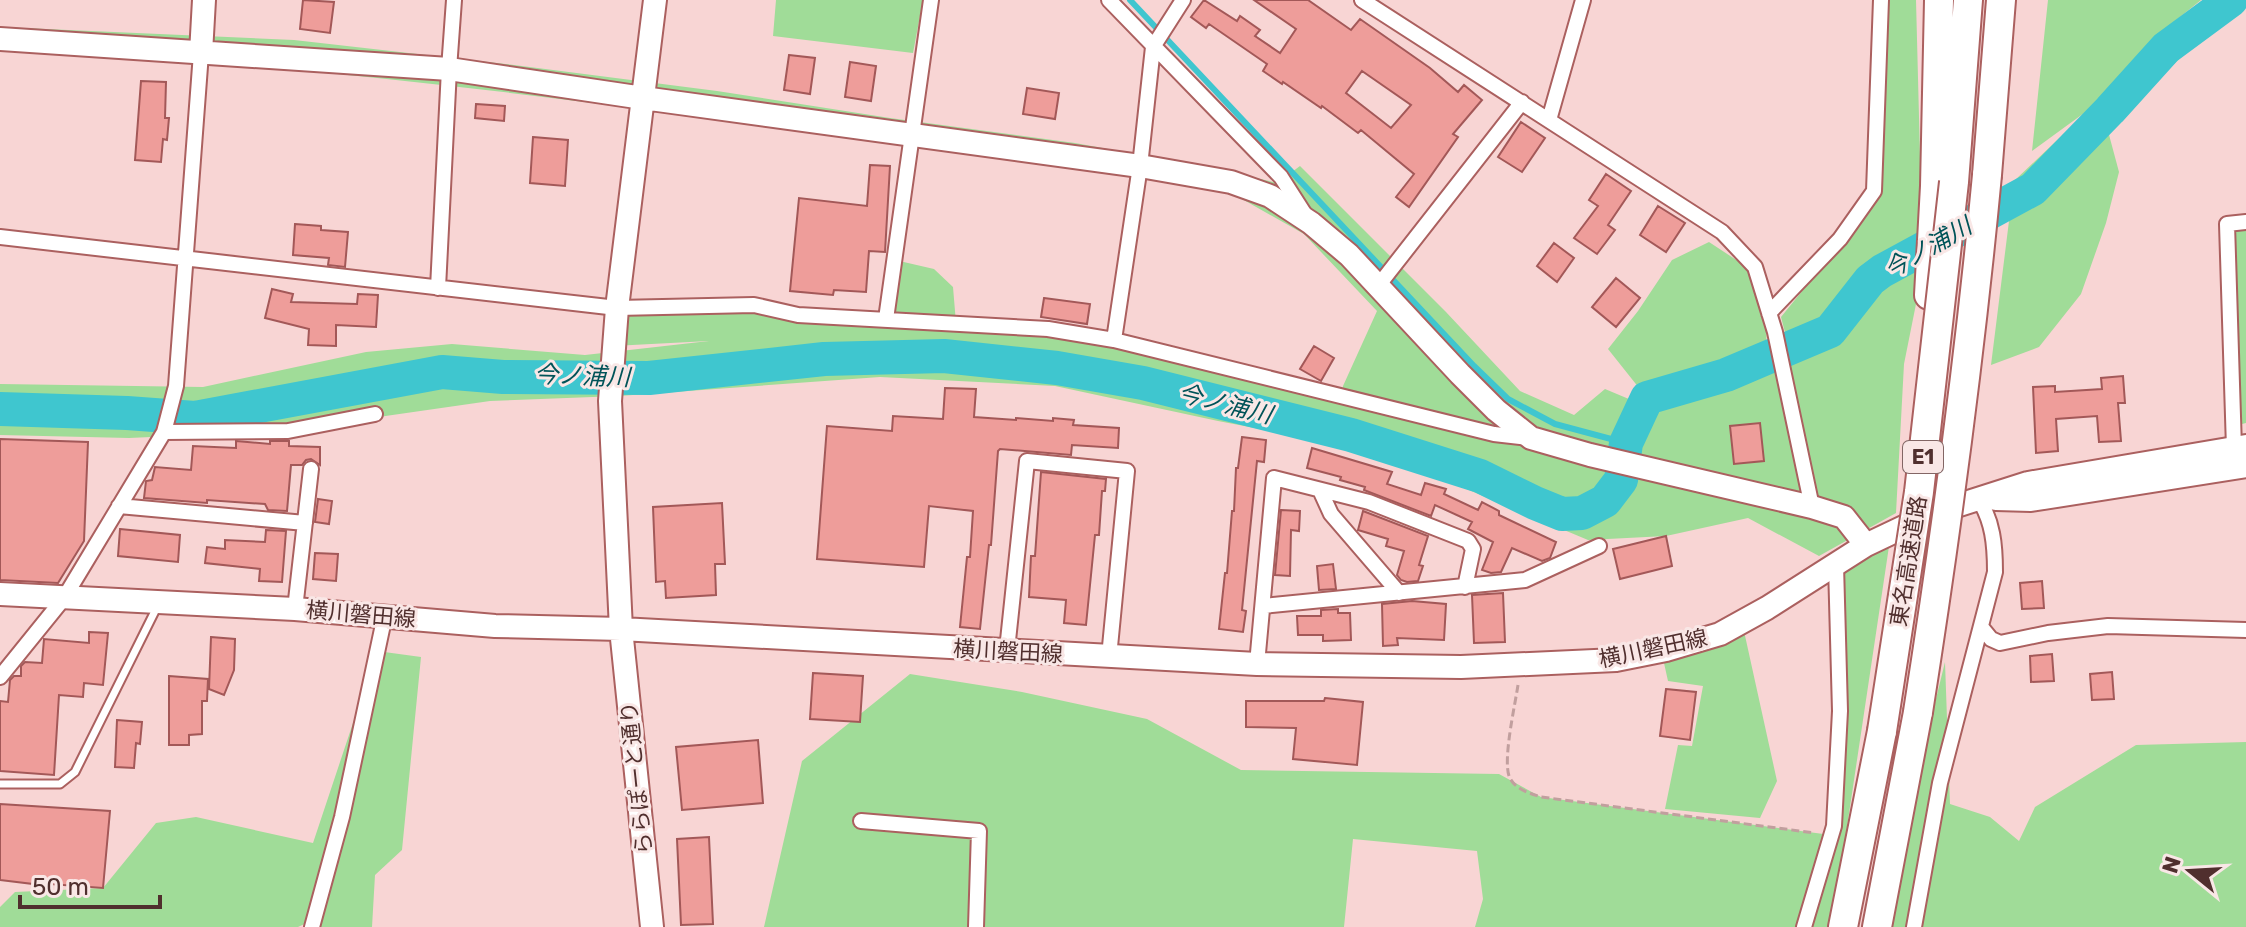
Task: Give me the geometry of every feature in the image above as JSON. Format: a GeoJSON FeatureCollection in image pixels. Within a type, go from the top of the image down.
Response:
{"type":"FeatureCollection","features":[{"type":"Feature","properties":{"kind":"highway"},"geometry":{"type":"LineString","coordinates":[[1939,0],[1945,184]]}},
{"type":"Feature","properties":{"kind":"highway","name":"東名高速道路"},"geometry":{"type":"LineString","coordinates":[[1843,927],[1882,731],[1919,492],[1945,184],[1968,0]]}},
{"type":"Feature","properties":{"kind":"highway","name":"東名高速道路"},"geometry":{"type":"LineString","coordinates":[[1877,927],[1918,712],[1954,475],[1976,295],[2001,0]]}},
{"type":"Feature","properties":{"kind":"street"},"geometry":{"type":"LineString","coordinates":[[0,677],[64,598],[164,432],[176,386],[204,0]]}},
{"type":"Feature","properties":{"kind":"street"},"geometry":{"type":"LineString","coordinates":[[438,288],[454,0]]}},
{"type":"Feature","properties":{"kind":"street","name":"ららぽーと通り"},"geometry":{"type":"LineString","coordinates":[[652,927],[621,629],[610,401],[617,308],[655,0]]}},
{"type":"Feature","properties":{"kind":"street"},"geometry":{"type":"LineString","coordinates":[[886,319],[931,0]]}},
{"type":"Feature","properties":{"kind":"street"},"geometry":{"type":"LineString","coordinates":[[1109,0],[1281,177],[1311,223]]}},
{"type":"Feature","properties":{"kind":"street"},"geometry":{"type":"LineString","coordinates":[[1114,340],[1140,166],[1153,47],[1183,0]]}},
{"type":"Feature","properties":{"kind":"street"},"geometry":{"type":"LineString","coordinates":[[1362,0],[1722,232],[1755,267],[1775,332],[1812,507]]}},
{"type":"Feature","properties":{"kind":"street"},"geometry":{"type":"LineString","coordinates":[[1549,120],[1583,0]]}},
{"type":"Feature","properties":{"kind":"street"},"geometry":{"type":"LineString","coordinates":[[1769,313],[1840,239],[1874,191],[1881,0]]}},
{"type":"Feature","properties":{"kind":"street"},"geometry":{"type":"LineString","coordinates":[[0,39],[449,69],[1140,166],[1231,182],[1270,196],[1311,223],[1349,255],[1496,410],[1531,438]]}},
{"type":"Feature","properties":{"kind":"street"},"geometry":{"type":"LineString","coordinates":[[1378,286],[1522,102]]}},
{"type":"Feature","properties":{"kind":"street"},"geometry":{"type":"LineString","coordinates":[[2242,454],[2227,224],[2246,222]]}},
{"type":"Feature","properties":{"kind":"street"},"geometry":{"type":"LineString","coordinates":[[0,237],[617,308],[754,305],[798,315],[1048,329],[1114,340],[1494,434],[1531,438],[1590,455],[1812,507],[1844,517],[1866,545]]}},
{"type":"Feature","properties":{"kind":"street"},"geometry":{"type":"LineString","coordinates":[[164,432],[288,431],[375,414]]}},
{"type":"Feature","properties":{"kind":"street","name":"横川磐田線"},"geometry":{"type":"LineString","coordinates":[[0,594],[295,609],[495,626],[621,629],[1257,664],[1461,667],[1616,660],[1666,650],[1720,634],[1866,545],[1931,514],[1978,498],[2031,500],[2242,454]]}},
{"type":"Feature","properties":{"kind":"street"},"geometry":{"type":"LineString","coordinates":[[1007,650],[1027,461],[1127,471],[1109,657]]}},
{"type":"Feature","properties":{"kind":"street"},"geometry":{"type":"LineString","coordinates":[[295,609],[311,469]]}},
{"type":"Feature","properties":{"kind":"street"},"geometry":{"type":"LineString","coordinates":[[1257,664],[1274,478],[1369,502],[1468,541],[1473,549],[1465,587]]}},
{"type":"Feature","properties":{"kind":"street"},"geometry":{"type":"LineString","coordinates":[[1320,490],[1331,514],[1399,593]]}},
{"type":"Feature","properties":{"kind":"street"},"geometry":{"type":"LineString","coordinates":[[1914,927],[1940,783],[1995,572],[1995,548],[1988,513],[1978,498]]}},
{"type":"Feature","properties":{"kind":"street"},"geometry":{"type":"LineString","coordinates":[[119,506],[305,523]]}},
{"type":"Feature","properties":{"kind":"street"},"geometry":{"type":"LineString","coordinates":[[1263,606],[1525,580],[1599,546]]}},
{"type":"Feature","properties":{"kind":"street"},"geometry":{"type":"LineString","coordinates":[[1804,927],[1834,826],[1840,711],[1836,565]]}},
{"type":"Feature","properties":{"kind":"street"},"geometry":{"type":"LineString","coordinates":[[312,927],[342,817],[385,615]]}},
{"type":"Feature","properties":{"kind":"street"},"geometry":{"type":"LineString","coordinates":[[1982,628],[1991,639],[2000,643],[2048,633],[2108,626],[2246,630]]}},
{"type":"Feature","properties":{"kind":"street"},"geometry":{"type":"LineString","coordinates":[[861,821],[979,831],[976,927]]}},
{"type":"Feature","properties":{"kind":"lane"},"geometry":{"type":"LineString","coordinates":[[0,784],[60,784],[75,772],[159,602]]}},
{"type":"Feature","properties":{"kind":"path"},"geometry":{"type":"LineString","coordinates":[[1520,665],[1508,761],[1510,778],[1520,789],[1541,797],[1831,836]]}},
{"type":"Feature","properties":{"kind":"green space"},"geometry":{"type":"Polygon","coordinates":[[[776,0],[923,0],[913,53],[773,36],[776,0]]]}},
{"type":"Feature","properties":{"kind":"green space"},"geometry":{"type":"Polygon","coordinates":[[[1889,0],[1916,0],[1921,195],[1918,294],[1904,364],[1896,513],[1819,556],[1748,518],[1666,536],[1588,540],[1376,451],[1055,386],[880,377],[619,396],[490,401],[281,431],[129,438],[0,435],[0,384],[203,387],[366,352],[452,344],[585,355],[709,341],[613,346],[617,308],[754,305],[886,320],[895,260],[934,269],[953,287],[956,323],[1134,345],[1342,395],[1343,386],[1377,311],[1304,234],[1228,191],[1131,173],[425,83],[142,57],[0,48],[0,27],[294,40],[514,65],[1075,143],[1224,170],[1277,183],[1300,166],[1520,391],[1574,415],[1605,389],[1636,402],[1647,398],[1608,349],[1672,260],[1709,242],[1750,269],[1767,329],[1765,358],[1789,348],[1781,317],[1881,194],[1889,0]]]}},
{"type":"Feature","properties":{"kind":"green space"},"geometry":{"type":"Polygon","coordinates":[[[2048,0],[2201,0],[2165,29],[2109,90],[2204,0],[2246,0],[2246,3],[2220,21],[2037,192],[2108,131],[2119,172],[2106,223],[2081,294],[2039,347],[1991,365],[2014,181],[2091,108],[2032,151],[2048,0]]]}},
{"type":"Feature","properties":{"kind":"green space"},"geometry":{"type":"Polygon","coordinates":[[[2246,222],[2246,423],[2234,426],[2227,224],[2246,222]]]}},
{"type":"Feature","properties":{"kind":"green space"},"geometry":{"type":"Polygon","coordinates":[[[1891,533],[1832,927],[1475,927],[1483,899],[1477,851],[1353,839],[1344,927],[764,927],[802,761],[910,674],[1022,692],[1147,719],[1241,770],[1499,774],[1541,797],[1831,835],[1847,663],[1836,565],[1891,533]]]}},
{"type":"Feature","properties":{"kind":"green space"},"geometry":{"type":"Polygon","coordinates":[[[1742,622],[1777,781],[1760,818],[1665,809],[1678,745],[1692,746],[1703,686],[1668,681],[1664,663],[1742,622]]]}},
{"type":"Feature","properties":{"kind":"green space"},"geometry":{"type":"Polygon","coordinates":[[[377,651],[421,657],[402,850],[375,875],[372,927],[312,927],[313,920],[298,927],[0,927],[0,907],[15,892],[103,888],[156,823],[196,817],[313,843],[377,651]]]}},
{"type":"Feature","properties":{"kind":"green space"},"geometry":{"type":"Polygon","coordinates":[[[1945,662],[1950,804],[1990,817],[2019,841],[2035,807],[2136,745],[2246,742],[2246,927],[1880,927],[1945,662]]]}},
{"type":"Feature","properties":{"kind":"building"},"geometry":{"type":"Polygon","coordinates":[[[303,0],[334,2],[330,33],[300,29],[303,0]]]}},
{"type":"Feature","properties":{"kind":"building"},"geometry":{"type":"Polygon","coordinates":[[[1204,0],[1237,21],[1240,16],[1260,30],[1255,36],[1280,53],[1296,29],[1254,0],[1308,0],[1351,30],[1360,19],[1430,68],[1458,92],[1464,85],[1482,100],[1453,134],[1458,137],[1409,207],[1396,197],[1414,174],[1361,130],[1358,133],[1322,106],[1282,84],[1263,71],[1267,64],[1209,24],[1206,28],[1191,17],[1204,0]],[[1362,71],[1346,93],[1391,128],[1411,105],[1362,71]]]}},
{"type":"Feature","properties":{"kind":"building"},"geometry":{"type":"Polygon","coordinates":[[[789,55],[815,58],[810,94],[784,90],[789,55]]]}},
{"type":"Feature","properties":{"kind":"building"},"geometry":{"type":"Polygon","coordinates":[[[850,62],[876,66],[871,101],[845,97],[850,62]]]}},
{"type":"Feature","properties":{"kind":"building"},"geometry":{"type":"Polygon","coordinates":[[[141,81],[166,82],[165,118],[169,118],[161,162],[135,160],[141,81]]]}},
{"type":"Feature","properties":{"kind":"building"},"geometry":{"type":"Polygon","coordinates":[[[1027,88],[1059,93],[1055,119],[1023,114],[1027,88]]]}},
{"type":"Feature","properties":{"kind":"building"},"geometry":{"type":"Polygon","coordinates":[[[476,104],[505,106],[504,121],[475,118],[476,104]]]}},
{"type":"Feature","properties":{"kind":"building"},"geometry":{"type":"Polygon","coordinates":[[[1521,122],[1545,138],[1522,172],[1498,157],[1521,122]]]}},
{"type":"Feature","properties":{"kind":"building"},"geometry":{"type":"Polygon","coordinates":[[[533,137],[568,140],[565,186],[530,183],[533,137]]]}},
{"type":"Feature","properties":{"kind":"building"},"geometry":{"type":"Polygon","coordinates":[[[870,165],[890,166],[885,252],[869,251],[866,292],[834,290],[833,295],[790,291],[799,198],[867,206],[870,165]]]}},
{"type":"Feature","properties":{"kind":"building"},"geometry":{"type":"Polygon","coordinates":[[[1606,174],[1631,191],[1608,225],[1615,230],[1597,254],[1574,238],[1598,206],[1589,200],[1606,174]]]}},
{"type":"Feature","properties":{"kind":"building"},"geometry":{"type":"Polygon","coordinates":[[[1658,206],[1685,223],[1666,252],[1640,235],[1658,206]]]}},
{"type":"Feature","properties":{"kind":"building"},"geometry":{"type":"Polygon","coordinates":[[[295,224],[348,232],[345,267],[328,265],[329,258],[293,255],[295,224]]]}},
{"type":"Feature","properties":{"kind":"building"},"geometry":{"type":"Polygon","coordinates":[[[1554,243],[1574,258],[1557,282],[1537,266],[1554,243]]]}},
{"type":"Feature","properties":{"kind":"building"},"geometry":{"type":"Polygon","coordinates":[[[1616,278],[1640,298],[1616,327],[1592,307],[1616,278]]]}},
{"type":"Feature","properties":{"kind":"building"},"geometry":{"type":"Polygon","coordinates":[[[272,289],[293,294],[291,302],[357,304],[358,294],[378,295],[376,327],[336,325],[336,346],[308,345],[309,329],[265,318],[272,289]]]}},
{"type":"Feature","properties":{"kind":"building"},"geometry":{"type":"Polygon","coordinates":[[[1044,298],[1090,304],[1087,324],[1041,317],[1044,298]]]}},
{"type":"Feature","properties":{"kind":"building"},"geometry":{"type":"Polygon","coordinates":[[[1314,346],[1334,358],[1321,381],[1300,369],[1314,346]]]}},
{"type":"Feature","properties":{"kind":"building"},"geometry":{"type":"Polygon","coordinates":[[[2123,376],[2125,403],[2118,403],[2121,441],[2099,442],[2097,416],[2056,419],[2058,451],[2036,453],[2033,387],[2055,386],[2055,392],[2102,389],[2101,378],[2123,376]]]}},
{"type":"Feature","properties":{"kind":"building"},"geometry":{"type":"Polygon","coordinates":[[[945,388],[976,389],[974,417],[1053,421],[1053,418],[1074,420],[1073,425],[1119,428],[1118,448],[1072,445],[1071,455],[998,451],[991,545],[980,629],[960,627],[973,511],[929,506],[924,567],[817,559],[827,426],[892,431],[893,416],[943,419],[945,388]]]}},
{"type":"Feature","properties":{"kind":"building"},"geometry":{"type":"Polygon","coordinates":[[[1760,423],[1764,461],[1734,464],[1730,426],[1760,423]]]}},
{"type":"Feature","properties":{"kind":"building"},"geometry":{"type":"Polygon","coordinates":[[[1242,437],[1266,440],[1264,462],[1257,461],[1242,610],[1246,611],[1243,632],[1219,629],[1242,437]]]}},
{"type":"Feature","properties":{"kind":"building"},"geometry":{"type":"Polygon","coordinates":[[[0,439],[88,442],[84,541],[58,583],[0,580],[0,439]]]}},
{"type":"Feature","properties":{"kind":"building"},"geometry":{"type":"Polygon","coordinates":[[[236,441],[270,444],[270,441],[289,441],[289,446],[320,447],[320,465],[311,459],[302,465],[291,465],[287,511],[268,510],[265,504],[144,498],[146,481],[152,480],[155,467],[191,470],[193,446],[236,448],[236,441]]]}},
{"type":"Feature","properties":{"kind":"building"},"geometry":{"type":"Polygon","coordinates":[[[1312,448],[1392,472],[1387,484],[1421,495],[1425,483],[1446,489],[1444,494],[1478,510],[1482,502],[1499,511],[1499,515],[1556,542],[1550,558],[1542,561],[1512,548],[1501,572],[1482,570],[1493,542],[1468,529],[1472,522],[1435,505],[1431,516],[1364,490],[1365,487],[1340,480],[1341,477],[1307,468],[1312,448]]]}},
{"type":"Feature","properties":{"kind":"building"},"geometry":{"type":"Polygon","coordinates":[[[1041,472],[1106,479],[1105,491],[1102,491],[1099,535],[1095,535],[1086,625],[1064,623],[1066,600],[1029,597],[1041,472]]]}},
{"type":"Feature","properties":{"kind":"building"},"geometry":{"type":"Polygon","coordinates":[[[318,499],[332,501],[329,524],[315,522],[318,499]]]}},
{"type":"Feature","properties":{"kind":"building"},"geometry":{"type":"Polygon","coordinates":[[[722,503],[725,564],[715,564],[716,595],[666,598],[665,581],[656,582],[653,507],[722,503]]]}},
{"type":"Feature","properties":{"kind":"building"},"geometry":{"type":"Polygon","coordinates":[[[1281,510],[1300,511],[1299,531],[1291,530],[1290,576],[1275,575],[1281,510]]]}},
{"type":"Feature","properties":{"kind":"building"},"geometry":{"type":"Polygon","coordinates":[[[1363,511],[1428,536],[1419,565],[1423,566],[1418,581],[1407,582],[1397,575],[1404,551],[1386,546],[1388,539],[1358,530],[1363,511]]]}},
{"type":"Feature","properties":{"kind":"building"},"geometry":{"type":"Polygon","coordinates":[[[120,529],[180,535],[178,562],[118,556],[120,529]]]}},
{"type":"Feature","properties":{"kind":"building"},"geometry":{"type":"Polygon","coordinates":[[[266,530],[286,531],[282,582],[259,581],[260,569],[205,563],[207,547],[225,549],[225,540],[265,542],[266,530]]]}},
{"type":"Feature","properties":{"kind":"building"},"geometry":{"type":"Polygon","coordinates":[[[1666,536],[1672,566],[1620,579],[1613,549],[1666,536]]]}},
{"type":"Feature","properties":{"kind":"building"},"geometry":{"type":"Polygon","coordinates":[[[315,553],[338,554],[336,581],[313,579],[315,553]]]}},
{"type":"Feature","properties":{"kind":"building"},"geometry":{"type":"Polygon","coordinates":[[[1333,564],[1336,589],[1319,590],[1317,566],[1333,564]]]}},
{"type":"Feature","properties":{"kind":"building"},"geometry":{"type":"Polygon","coordinates":[[[2042,581],[2044,608],[2022,609],[2020,583],[2042,581]]]}},
{"type":"Feature","properties":{"kind":"building"},"geometry":{"type":"Polygon","coordinates":[[[1503,593],[1505,642],[1474,643],[1472,595],[1503,593]]]}},
{"type":"Feature","properties":{"kind":"building"},"geometry":{"type":"Polygon","coordinates":[[[1412,601],[1446,604],[1444,640],[1397,638],[1398,645],[1383,646],[1382,604],[1412,601]]]}},
{"type":"Feature","properties":{"kind":"building"},"geometry":{"type":"Polygon","coordinates":[[[1338,609],[1338,613],[1350,613],[1351,640],[1323,641],[1323,635],[1298,635],[1297,616],[1321,616],[1321,610],[1338,609]]]}},
{"type":"Feature","properties":{"kind":"building"},"geometry":{"type":"Polygon","coordinates":[[[89,632],[108,633],[103,685],[84,683],[83,697],[59,695],[54,775],[0,771],[0,701],[8,702],[10,680],[21,676],[21,666],[25,662],[42,663],[44,639],[89,643],[89,632]]]}},
{"type":"Feature","properties":{"kind":"building"},"geometry":{"type":"Polygon","coordinates":[[[211,637],[235,639],[234,670],[224,695],[209,689],[211,637]]]}},
{"type":"Feature","properties":{"kind":"building"},"geometry":{"type":"Polygon","coordinates":[[[2052,654],[2054,681],[2031,682],[2030,656],[2052,654]]]}},
{"type":"Feature","properties":{"kind":"building"},"geometry":{"type":"Polygon","coordinates":[[[2112,672],[2114,699],[2092,700],[2090,674],[2112,672]]]}},
{"type":"Feature","properties":{"kind":"building"},"geometry":{"type":"Polygon","coordinates":[[[813,673],[863,676],[860,722],[810,719],[813,673]]]}},
{"type":"Feature","properties":{"kind":"building"},"geometry":{"type":"Polygon","coordinates":[[[169,676],[208,679],[207,701],[202,701],[202,734],[189,735],[189,745],[169,745],[169,676]]]}},
{"type":"Feature","properties":{"kind":"building"},"geometry":{"type":"Polygon","coordinates":[[[1666,689],[1696,692],[1690,740],[1660,736],[1666,689]]]}},
{"type":"Feature","properties":{"kind":"building"},"geometry":{"type":"Polygon","coordinates":[[[1325,698],[1363,702],[1357,765],[1293,759],[1296,728],[1246,727],[1246,701],[1324,701],[1325,698]]]}},
{"type":"Feature","properties":{"kind":"building"},"geometry":{"type":"Polygon","coordinates":[[[117,720],[142,722],[134,768],[115,767],[117,720]]]}},
{"type":"Feature","properties":{"kind":"building"},"geometry":{"type":"Polygon","coordinates":[[[758,740],[763,803],[682,810],[676,747],[758,740]]]}},
{"type":"Feature","properties":{"kind":"building"},"geometry":{"type":"Polygon","coordinates":[[[0,804],[110,811],[103,888],[0,880],[0,804]]]}},
{"type":"Feature","properties":{"kind":"building"},"geometry":{"type":"Polygon","coordinates":[[[709,837],[713,924],[681,925],[677,839],[709,837]]]}},
{"type":"Feature","properties":{"kind":"waterway"},"geometry":{"type":"LineString","coordinates":[[1130,0],[1508,399],[1555,424],[1626,443]]}},
{"type":"Feature","properties":{"kind":"waterway","name":"今ノ浦川"},"geometry":{"type":"LineString","coordinates":[[0,409],[195,418],[442,372],[503,377],[649,378],[824,359],[944,356],[1057,368],[1143,383],[1351,435],[1480,476],[1562,514],[1582,513],[1605,501],[1621,480],[1626,443],[1647,398],[1726,375],[1830,331],[1870,280],[1882,271],[2033,189],[2166,48],[2231,0]]}}]}
